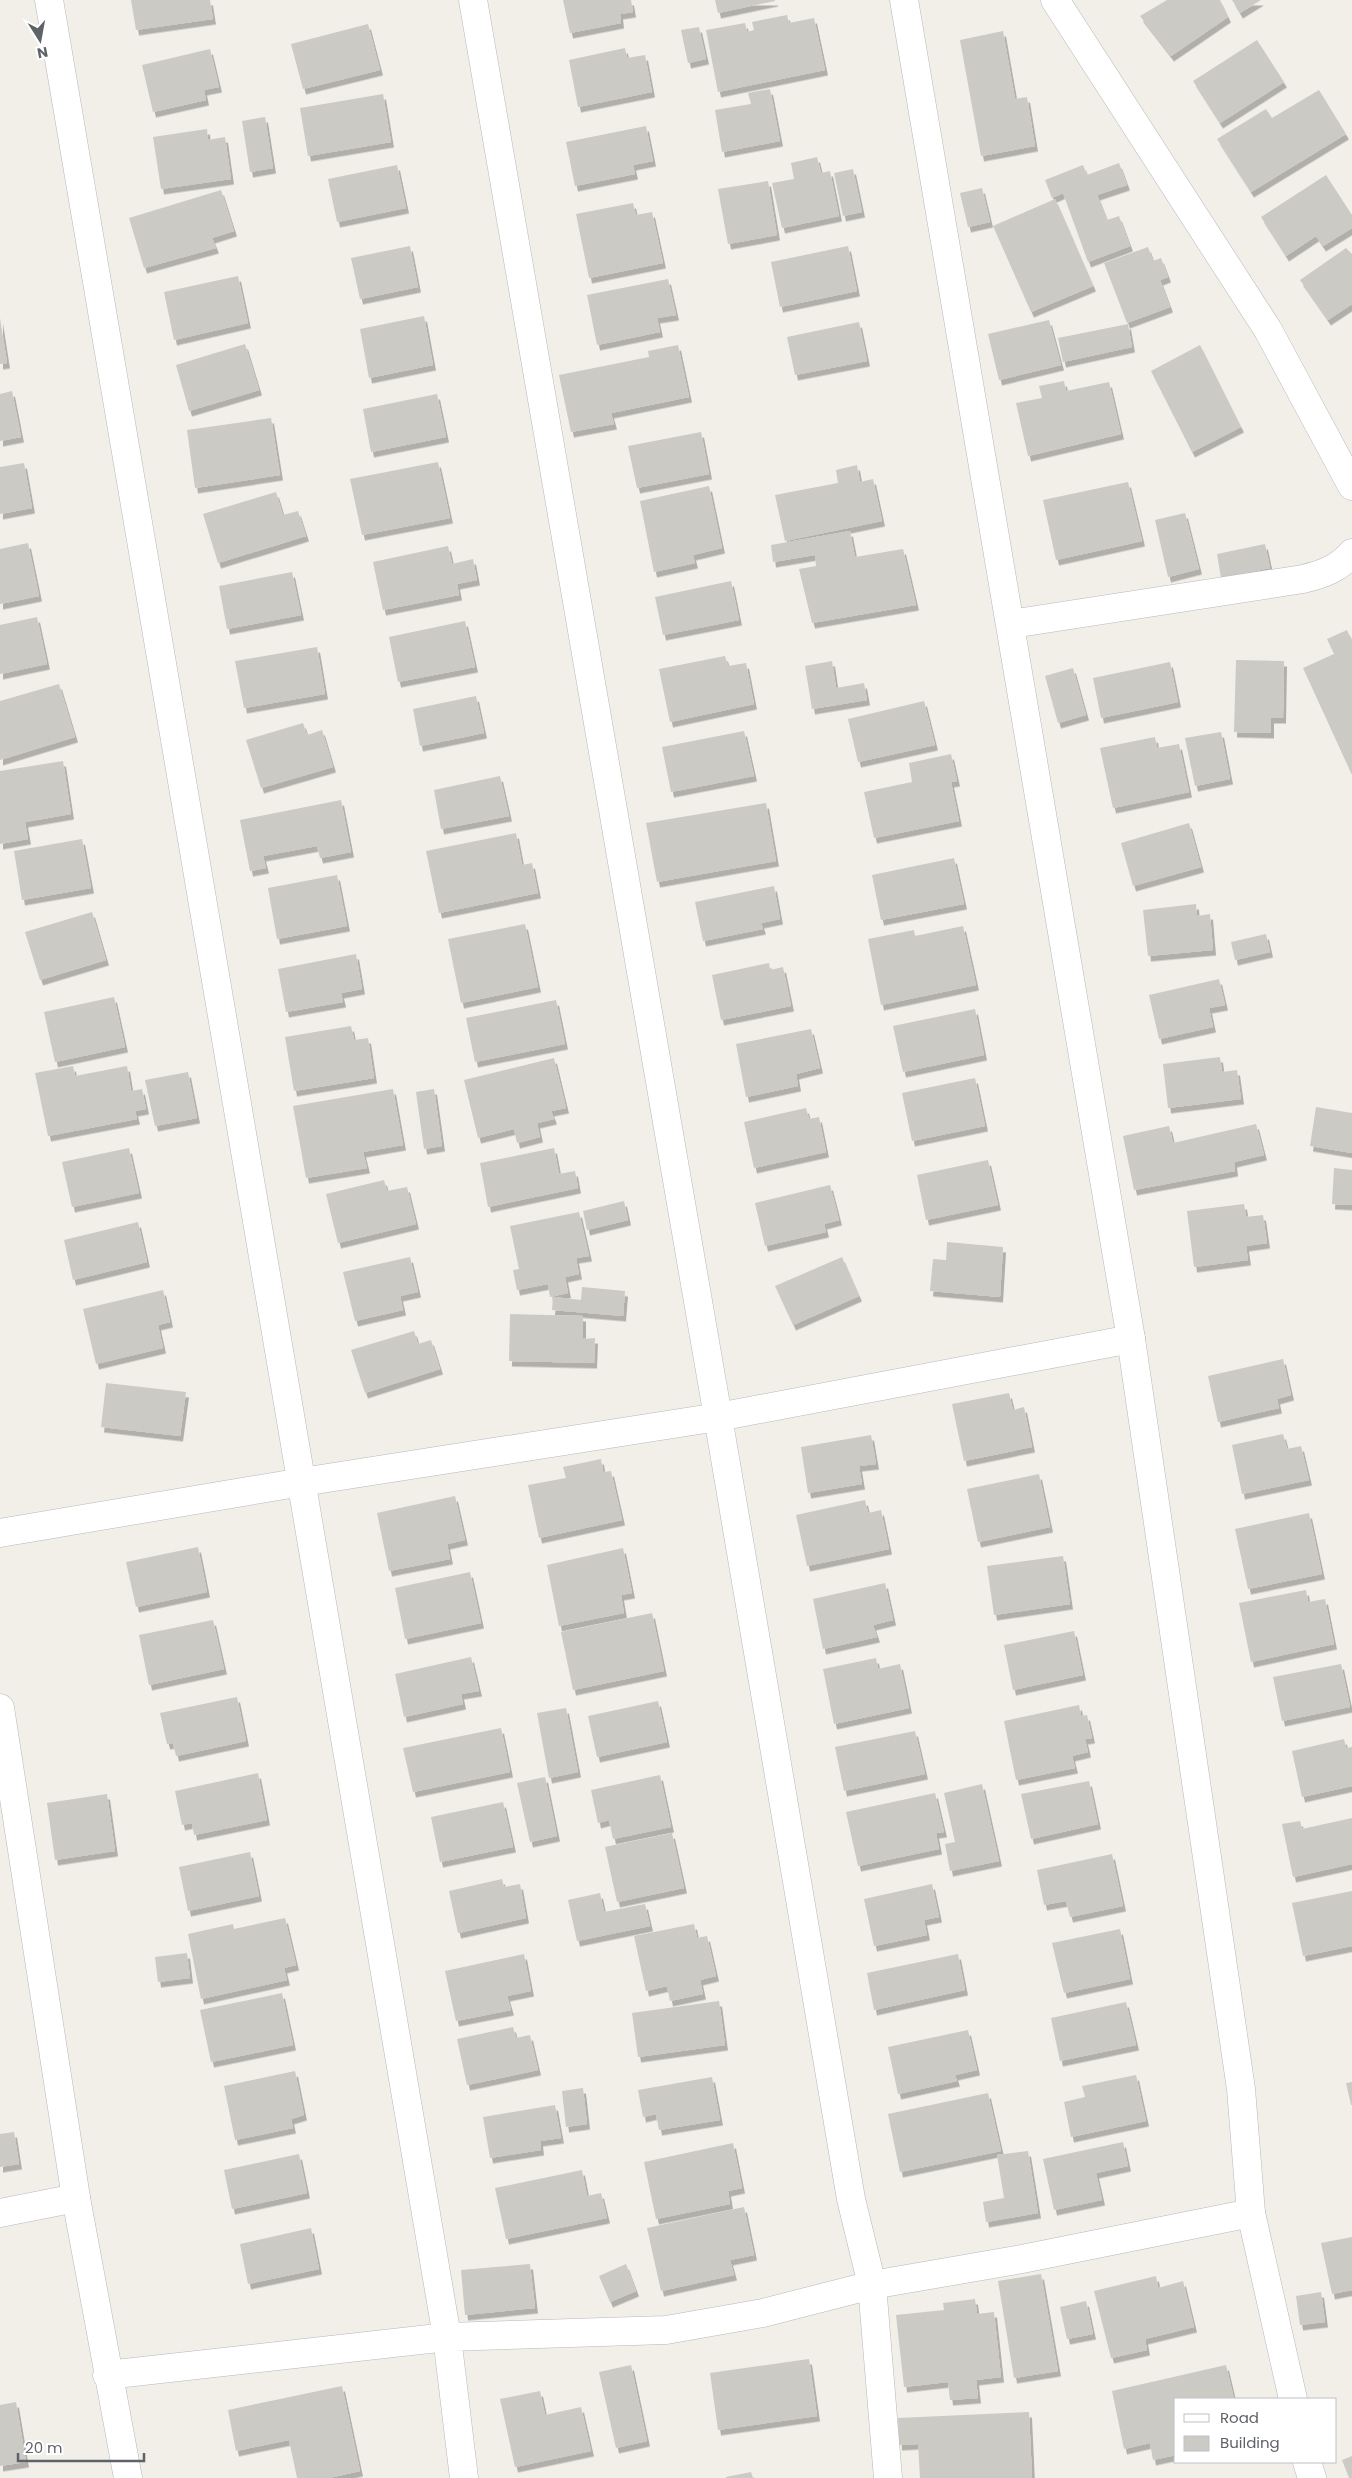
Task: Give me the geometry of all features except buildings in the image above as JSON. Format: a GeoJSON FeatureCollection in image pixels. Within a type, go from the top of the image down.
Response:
{"type":"FeatureCollection","features":[{"type":"Feature","properties":{"kind":"street"},"geometry":{"type":"LineString","coordinates":[[49,0],[447,2337],[464,2478]]}},
{"type":"Feature","properties":{"kind":"street"},"geometry":{"type":"LineString","coordinates":[[473,0],[718,1416],[851,2199],[872,2285],[888,2478]]}},
{"type":"Feature","properties":{"kind":"street"},"geometry":{"type":"LineString","coordinates":[[904,0],[1131,1339],[1241,2089],[1251,2213],[1293,2398]]}},
{"type":"Feature","properties":{"kind":"street"},"geometry":{"type":"LineString","coordinates":[[1055,0],[1268,330],[1352,486]]}},
{"type":"Feature","properties":{"kind":"street"},"geometry":{"type":"LineString","coordinates":[[1011,624],[1303,580],[1326,574],[1344,562],[1352,553]]}},
{"type":"Feature","properties":{"kind":"street"},"geometry":{"type":"LineString","coordinates":[[0,1533],[302,1482],[718,1416],[1131,1339]]}},
{"type":"Feature","properties":{"kind":"street"},"geometry":{"type":"LineString","coordinates":[[0,1708],[76,2198],[107,2375],[128,2478]]}},
{"type":"Feature","properties":{"kind":"street"},"geometry":{"type":"LineString","coordinates":[[0,2214],[76,2198]]}},
{"type":"Feature","properties":{"kind":"street"},"geometry":{"type":"LineString","coordinates":[[107,2375],[447,2337],[666,2330],[763,2313],[872,2285],[1022,2259],[1251,2213]]}},
{"type":"Feature","properties":{"kind":"street"},"geometry":{"type":"LineString","coordinates":[[1307,2463],[1312,2478]]}}]}
